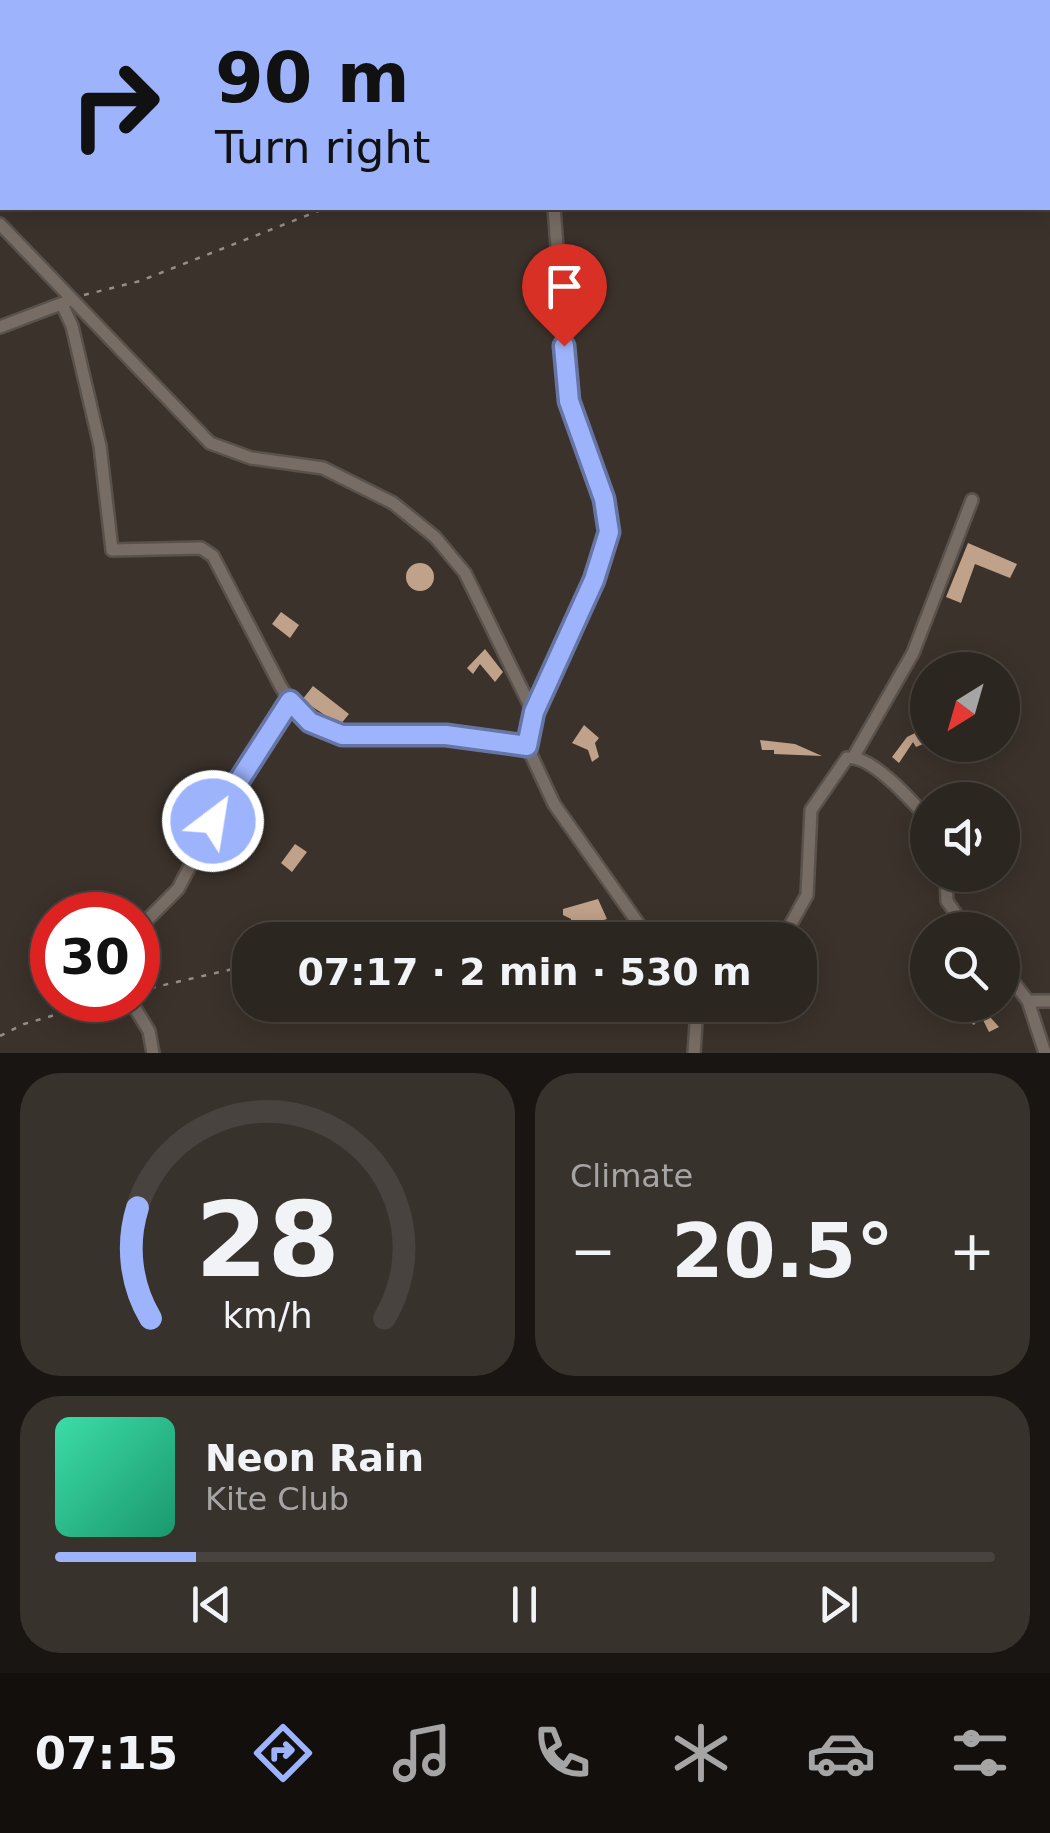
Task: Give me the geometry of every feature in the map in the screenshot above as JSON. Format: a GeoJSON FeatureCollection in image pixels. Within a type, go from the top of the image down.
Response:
{"type":"FeatureCollection","features":[{"type":"Feature","properties":{"kind":"street"},"geometry":{"type":"LineString","coordinates":[[554,210],[569,401],[604,499],[609,532],[594,580],[534,712],[527,746],[554,804],[637,922]]}},
{"type":"Feature","properties":{"kind":"street"},"geometry":{"type":"LineString","coordinates":[[0,224],[67,301],[210,443],[250,458],[323,468],[393,503],[435,537],[465,572],[534,712]]}},
{"type":"Feature","properties":{"kind":"street"},"geometry":{"type":"LineString","coordinates":[[0,327],[67,301]]}},
{"type":"Feature","properties":{"kind":"street"},"geometry":{"type":"LineString","coordinates":[[67,301],[100,446],[109,546],[117,553],[201,548],[212,556],[290,701],[310,722],[342,735],[446,735],[527,746]]}},
{"type":"Feature","properties":{"kind":"street"},"geometry":{"type":"LineString","coordinates":[[792,922],[807,894],[811,810],[845,760],[854,756],[912,652],[972,500]]}},
{"type":"Feature","properties":{"kind":"street"},"geometry":{"type":"LineString","coordinates":[[160,907],[178,889],[229,791],[290,701]]}},
{"type":"Feature","properties":{"kind":"street"},"geometry":{"type":"LineString","coordinates":[[854,756],[890,780],[910,801]]}},
{"type":"Feature","properties":{"kind":"street"},"geometry":{"type":"LineString","coordinates":[[1020,991],[1028,1001],[1044,1053]]}},
{"type":"Feature","properties":{"kind":"street"},"geometry":{"type":"LineString","coordinates":[[1028,1001],[1050,1001]]}},
{"type":"Feature","properties":{"kind":"street"},"geometry":{"type":"LineString","coordinates":[[144,1022],[153,1053]]}},
{"type":"Feature","properties":{"kind":"street"},"geometry":{"type":"LineString","coordinates":[[694,1053],[695,1022]]}},
{"type":"Feature","properties":{"kind":"path"},"geometry":{"type":"LineString","coordinates":[[67,301],[140,281],[321,210]]}},
{"type":"Feature","properties":{"kind":"path"},"geometry":{"type":"LineString","coordinates":[[160,986],[232,969]]}},
{"type":"Feature","properties":{"kind":"path"},"geometry":{"type":"LineString","coordinates":[[0,1036],[31,1022]]}},
{"type":"Feature","properties":{"kind":"building"},"geometry":{"type":"Polygon","coordinates":[[[968,543],[1017,564],[1010,578],[975,564],[961,603],[946,597],[968,543]]]}},
{"type":"Feature","properties":{"kind":"building"},"geometry":{"type":"Polygon","coordinates":[[[420,563],[430,567],[434,577],[430,587],[420,591],[410,587],[406,577],[410,567],[420,563]]]}},
{"type":"Feature","properties":{"kind":"building"},"geometry":{"type":"Polygon","coordinates":[[[281,612],[299,625],[290,638],[272,624],[281,612]]]}},
{"type":"Feature","properties":{"kind":"building"},"geometry":{"type":"Polygon","coordinates":[[[485,649],[503,672],[495,682],[480,664],[473,674],[467,668],[485,649]]]}},
{"type":"Feature","properties":{"kind":"building"},"geometry":{"type":"Polygon","coordinates":[[[313,686],[349,714],[340,725],[302,700],[313,686]]]}},
{"type":"Feature","properties":{"kind":"building"},"geometry":{"type":"Polygon","coordinates":[[[584,725],[599,738],[595,743],[599,757],[592,762],[588,750],[572,743],[584,725]]]}},
{"type":"Feature","properties":{"kind":"building"},"geometry":{"type":"Polygon","coordinates":[[[910,736],[910,746],[899,763],[892,757],[910,736]]]}},
{"type":"Feature","properties":{"kind":"building"},"geometry":{"type":"Polygon","coordinates":[[[760,740],[795,744],[822,756],[774,754],[774,750],[762,750],[760,740]]]}},
{"type":"Feature","properties":{"kind":"building"},"geometry":{"type":"Polygon","coordinates":[[[295,844],[307,852],[292,872],[281,863],[295,844]]]}},
{"type":"Feature","properties":{"kind":"building"},"geometry":{"type":"Polygon","coordinates":[[[598,899],[607,919],[571,922],[563,915],[563,909],[598,899]]]}},
{"type":"Feature","properties":{"kind":"building"},"geometry":{"type":"Polygon","coordinates":[[[984,1022],[995,1022],[999,1027],[989,1032],[984,1022]]]}},
{"type":"Feature","properties":{"kind":"route"},"geometry":{"type":"LineString","coordinates":[[213,821],[290,701],[310,722],[342,735],[446,735],[527,746],[534,712],[594,580],[609,532],[604,499],[569,401],[564,346]]}}]}
